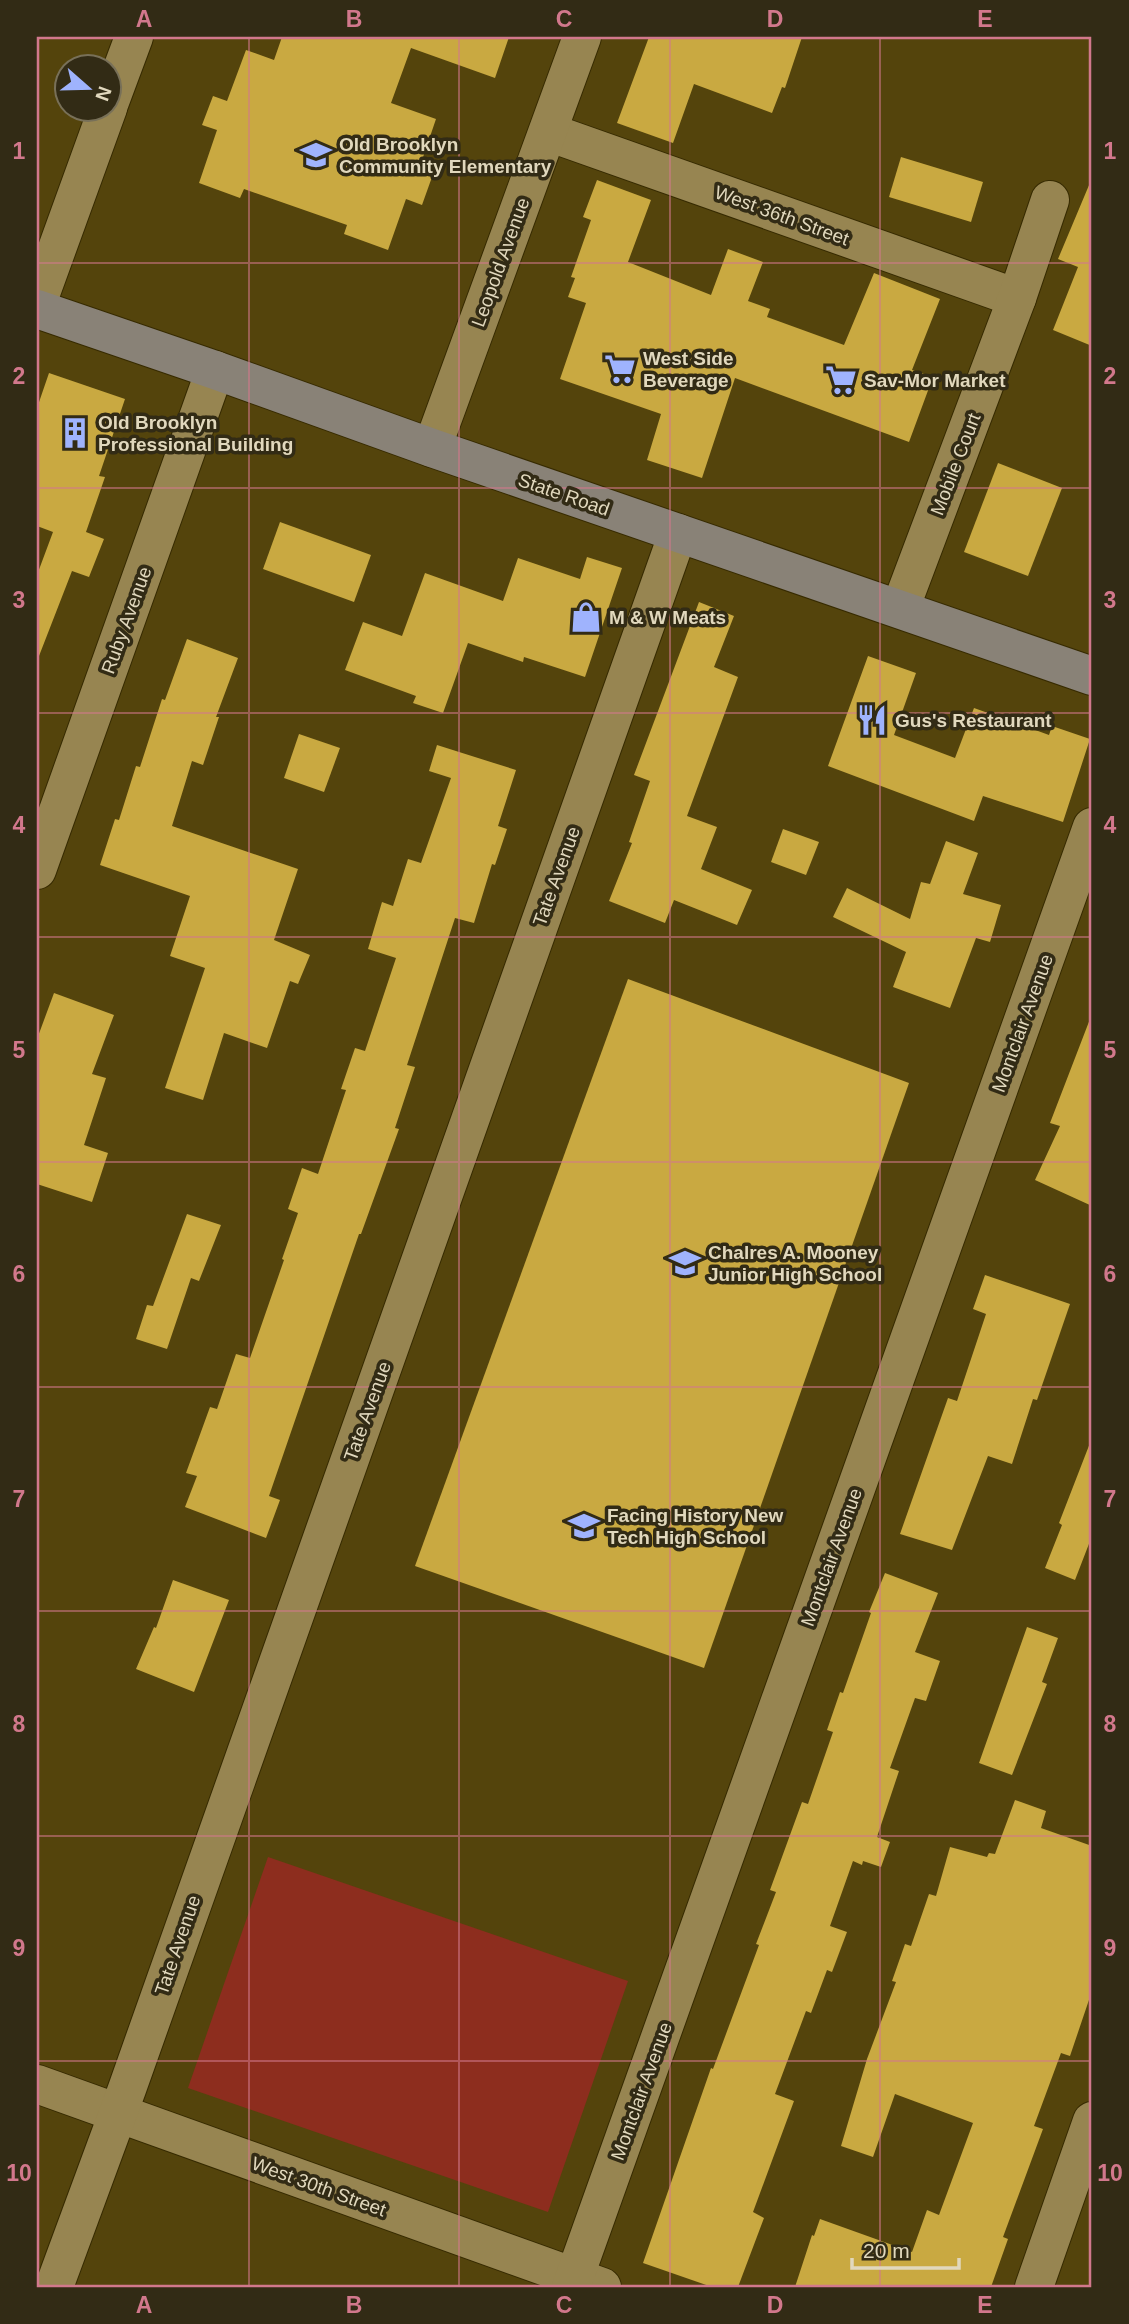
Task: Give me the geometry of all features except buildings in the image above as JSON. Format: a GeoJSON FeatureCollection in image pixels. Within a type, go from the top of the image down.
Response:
{"type":"FeatureCollection","features":[{"type":"Feature","properties":{"kind":"main road","name":"State Road"},"geometry":{"type":"LineString","coordinates":[[37,307],[432,449],[1092,676]]}},
{"type":"Feature","properties":{"kind":"street"},"geometry":{"type":"LineString","coordinates":[[122,70],[134,37]]}},
{"type":"Feature","properties":{"kind":"street","name":"Leopold Avenue"},"geometry":{"type":"LineString","coordinates":[[432,449],[582,37]]}},
{"type":"Feature","properties":{"kind":"street"},"geometry":{"type":"LineString","coordinates":[[37,307],[103,122]]}},
{"type":"Feature","properties":{"kind":"street","name":"West 36th Street"},"geometry":{"type":"LineString","coordinates":[[548,132],[1017,298]]}},
{"type":"Feature","properties":{"kind":"street","name":"Mobile Court"},"geometry":{"type":"LineString","coordinates":[[900,609],[1017,298],[1050,200]]}},
{"type":"Feature","properties":{"kind":"street","name":"Ruby Avenue"},"geometry":{"type":"LineString","coordinates":[[37,870],[215,370]]}},
{"type":"Feature","properties":{"kind":"street","name":"Tate Avenue"},"geometry":{"type":"LineString","coordinates":[[54,2287],[678,533]]}},
{"type":"Feature","properties":{"kind":"street","name":"Montclair Avenue"},"geometry":{"type":"LineString","coordinates":[[582,2284],[1092,827]]}},
{"type":"Feature","properties":{"kind":"street","name":"West 30th Street"},"geometry":{"type":"LineString","coordinates":[[37,2084],[582,2284]]}},
{"type":"Feature","properties":{"kind":"street"},"geometry":{"type":"LineString","coordinates":[[1034,2287],[1092,2121]]}},
{"type":"Feature","properties":{"kind":"shaded area"},"geometry":{"type":"Polygon","coordinates":[[[268,1857],[628,1981],[548,2212],[188,2088],[268,1857]]]}},
{"type":"Feature","properties":{"kind":"place","name":"Old Brooklyn Community Elementary"},"geometry":{"type":"Point","coordinates":[316,155]}},
{"type":"Feature","properties":{"kind":"place","name":"West Side Beverage"},"geometry":{"type":"Point","coordinates":[620,369]}},
{"type":"Feature","properties":{"kind":"place","name":"Sav-Mor Market"},"geometry":{"type":"Point","coordinates":[841,380]}},
{"type":"Feature","properties":{"kind":"place","name":"Old Brooklyn Professional Building"},"geometry":{"type":"Point","coordinates":[75,433]}},
{"type":"Feature","properties":{"kind":"place","name":"M & W Meats"},"geometry":{"type":"Point","coordinates":[586,617]}},
{"type":"Feature","properties":{"kind":"place","name":"Gus's Restaurant"},"geometry":{"type":"Point","coordinates":[872,720]}},
{"type":"Feature","properties":{"kind":"place","name":"Chalres A. Mooney Junior High School"},"geometry":{"type":"Point","coordinates":[685,1263]}},
{"type":"Feature","properties":{"kind":"place","name":"Facing History New Tech High School"},"geometry":{"type":"Point","coordinates":[584,1526]}}]}
